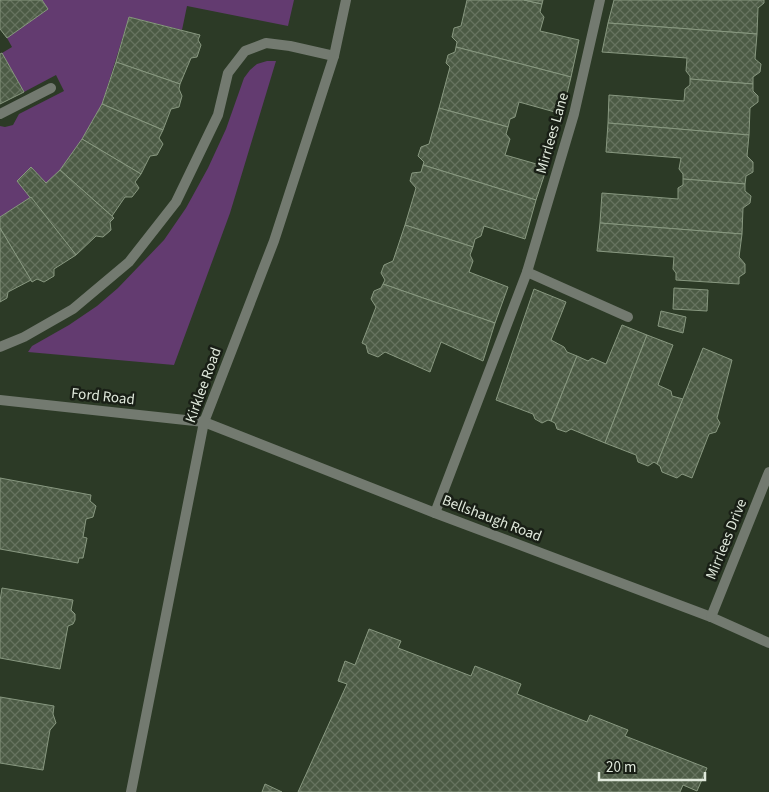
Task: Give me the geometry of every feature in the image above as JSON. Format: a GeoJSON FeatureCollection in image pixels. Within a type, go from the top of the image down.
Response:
{"type":"FeatureCollection","features":[{"type":"Feature","properties":{"kind":"street","name":"Kirklee Road"},"geometry":{"type":"LineString","coordinates":[[131,792],[204,422],[274,241],[334,56],[346,0]]}},
{"type":"Feature","properties":{"kind":"street","name":"Mirrlees Lane"},"geometry":{"type":"LineString","coordinates":[[435,513],[527,272],[574,114],[600,0]]}},
{"type":"Feature","properties":{"kind":"street"},"geometry":{"type":"LineString","coordinates":[[0,347],[24,337],[73,309],[129,262],[176,202],[218,115],[228,73],[245,51],[266,43],[334,56]]}},
{"type":"Feature","properties":{"kind":"street"},"geometry":{"type":"LineString","coordinates":[[0,114],[51,88]]}},
{"type":"Feature","properties":{"kind":"street"},"geometry":{"type":"LineString","coordinates":[[527,272],[628,318]]}},
{"type":"Feature","properties":{"kind":"street","name":"Ford Road"},"geometry":{"type":"LineString","coordinates":[[0,400],[204,422]]}},
{"type":"Feature","properties":{"kind":"street","name":"Bellshaugh Road"},"geometry":{"type":"LineString","coordinates":[[204,422],[435,513],[711,617],[769,643]]}},
{"type":"Feature","properties":{"kind":"street","name":"Mirrlees Drive"},"geometry":{"type":"LineString","coordinates":[[711,617],[769,472]]}},
{"type":"Feature","properties":{"kind":"shaded area"},"geometry":{"type":"Polygon","coordinates":[[[42,0],[294,0],[288,26],[187,6],[182,30],[129,17],[102,104],[82,139],[60,170],[46,183],[31,167],[17,181],[31,197],[0,217],[0,126],[13,125],[19,114],[64,91],[56,75],[24,92],[2,53],[12,47],[7,38],[48,9],[42,0]]]}},
{"type":"Feature","properties":{"kind":"shaded area"},"geometry":{"type":"Polygon","coordinates":[[[276,61],[230,213],[174,365],[28,352],[32,346],[69,325],[97,306],[118,288],[164,240],[186,208],[208,168],[226,129],[244,78],[257,64],[276,61]]]}},
{"type":"Feature","properties":{"kind":"building"},"geometry":{"type":"Polygon","coordinates":[[[0,0],[42,0],[48,9],[7,38],[0,29],[0,0]]]}},
{"type":"Feature","properties":{"kind":"building"},"geometry":{"type":"Polygon","coordinates":[[[467,0],[524,0],[542,4],[540,12],[544,17],[540,31],[579,40],[571,77],[456,47],[457,42],[452,37],[454,28],[461,26],[467,0]]]}},
{"type":"Feature","properties":{"kind":"building"},"geometry":{"type":"Polygon","coordinates":[[[524,0],[543,0],[542,4],[524,0]]]}},
{"type":"Feature","properties":{"kind":"building"},"geometry":{"type":"Polygon","coordinates":[[[614,0],[764,0],[764,3],[758,8],[757,34],[608,23],[614,0]]]}},
{"type":"Feature","properties":{"kind":"building"},"geometry":{"type":"Polygon","coordinates":[[[129,17],[200,35],[198,40],[201,45],[197,57],[191,58],[180,84],[116,62],[129,17]]]}},
{"type":"Feature","properties":{"kind":"building"},"geometry":{"type":"Polygon","coordinates":[[[608,23],[757,34],[755,59],[761,64],[760,72],[753,77],[753,84],[690,79],[686,71],[687,58],[602,52],[608,23]]]}},
{"type":"Feature","properties":{"kind":"building"},"geometry":{"type":"Polygon","coordinates":[[[456,47],[571,77],[562,114],[519,102],[515,117],[510,119],[508,127],[439,108],[450,67],[446,63],[448,55],[455,52],[456,47]]]}},
{"type":"Feature","properties":{"kind":"building"},"geometry":{"type":"Polygon","coordinates":[[[2,53],[24,92],[0,104],[0,54],[2,53]]]}},
{"type":"Feature","properties":{"kind":"building"},"geometry":{"type":"Polygon","coordinates":[[[116,62],[180,84],[179,89],[182,96],[179,107],[171,109],[163,130],[102,104],[116,62]]]}},
{"type":"Feature","properties":{"kind":"building"},"geometry":{"type":"Polygon","coordinates":[[[690,79],[753,84],[753,91],[758,96],[758,102],[750,108],[749,135],[608,123],[609,95],[684,101],[685,89],[690,85],[690,79]]]}},
{"type":"Feature","properties":{"kind":"building"},"geometry":{"type":"Polygon","coordinates":[[[102,104],[163,130],[159,138],[163,144],[157,155],[150,156],[141,174],[82,139],[102,104]]]}},
{"type":"Feature","properties":{"kind":"building"},"geometry":{"type":"Polygon","coordinates":[[[439,108],[508,127],[506,134],[510,139],[505,155],[547,167],[536,200],[423,165],[424,162],[418,156],[421,147],[429,144],[439,108]]]}},
{"type":"Feature","properties":{"kind":"building"},"geometry":{"type":"Polygon","coordinates":[[[608,123],[749,135],[747,156],[753,162],[753,172],[746,176],[745,184],[683,179],[683,174],[679,169],[681,158],[606,152],[608,123]]]}},
{"type":"Feature","properties":{"kind":"building"},"geometry":{"type":"Polygon","coordinates":[[[82,139],[141,174],[135,182],[139,188],[132,197],[125,197],[112,216],[60,170],[82,139]]]}},
{"type":"Feature","properties":{"kind":"building"},"geometry":{"type":"Polygon","coordinates":[[[423,165],[536,200],[525,239],[484,226],[481,236],[475,239],[473,247],[405,225],[416,188],[410,181],[412,173],[421,172],[423,165]]]}},
{"type":"Feature","properties":{"kind":"building"},"geometry":{"type":"Polygon","coordinates":[[[31,167],[46,183],[60,170],[114,218],[110,222],[111,230],[103,237],[96,236],[76,255],[17,181],[31,167]]]}},
{"type":"Feature","properties":{"kind":"building"},"geometry":{"type":"Polygon","coordinates":[[[683,179],[745,184],[745,191],[751,196],[750,203],[743,208],[742,234],[600,223],[602,193],[678,199],[678,188],[683,185],[683,179]]]}},
{"type":"Feature","properties":{"kind":"building"},"geometry":{"type":"Polygon","coordinates":[[[31,197],[76,255],[54,269],[54,276],[44,282],[37,279],[32,282],[0,228],[0,217],[31,197]]]}},
{"type":"Feature","properties":{"kind":"building"},"geometry":{"type":"Polygon","coordinates":[[[600,223],[742,234],[739,257],[745,264],[745,273],[739,277],[739,284],[676,280],[676,273],[673,269],[674,257],[597,251],[600,223]]]}},
{"type":"Feature","properties":{"kind":"building"},"geometry":{"type":"Polygon","coordinates":[[[405,225],[473,247],[470,255],[473,261],[469,272],[508,287],[495,323],[383,284],[385,280],[381,273],[384,265],[393,261],[405,225]]]}},
{"type":"Feature","properties":{"kind":"building"},"geometry":{"type":"Polygon","coordinates":[[[0,228],[31,280],[8,292],[7,298],[0,302],[0,228]]]}},
{"type":"Feature","properties":{"kind":"building"},"geometry":{"type":"Polygon","coordinates":[[[383,284],[495,323],[483,361],[441,342],[430,372],[385,352],[378,357],[368,353],[366,345],[362,343],[376,307],[371,299],[374,291],[381,288],[383,284]]]}},
{"type":"Feature","properties":{"kind":"building"},"geometry":{"type":"Polygon","coordinates":[[[674,288],[708,290],[707,311],[673,309],[674,288]]]}},
{"type":"Feature","properties":{"kind":"building"},"geometry":{"type":"Polygon","coordinates":[[[534,289],[566,302],[551,340],[564,347],[567,352],[577,356],[551,421],[548,420],[542,423],[535,419],[533,414],[496,400],[534,289]]]}},
{"type":"Feature","properties":{"kind":"building"},"geometry":{"type":"Polygon","coordinates":[[[661,311],[686,317],[683,333],[658,326],[661,311]]]}},
{"type":"Feature","properties":{"kind":"building"},"geometry":{"type":"Polygon","coordinates":[[[622,325],[647,335],[605,443],[571,429],[566,432],[557,429],[555,423],[551,421],[577,356],[588,361],[592,358],[606,364],[622,325]]]}},
{"type":"Feature","properties":{"kind":"building"},"geometry":{"type":"Polygon","coordinates":[[[647,335],[673,345],[658,385],[671,391],[672,396],[683,399],[657,464],[654,462],[648,466],[638,462],[636,455],[605,443],[647,335]]]}},
{"type":"Feature","properties":{"kind":"building"},"geometry":{"type":"Polygon","coordinates":[[[703,348],[732,360],[717,418],[720,423],[716,432],[709,434],[692,478],[682,474],[677,478],[662,472],[657,464],[703,348]]]}},
{"type":"Feature","properties":{"kind":"building"},"geometry":{"type":"Polygon","coordinates":[[[0,478],[91,495],[90,501],[96,506],[93,517],[86,519],[83,537],[87,538],[83,558],[79,558],[78,563],[0,549],[0,478]]]}},
{"type":"Feature","properties":{"kind":"building"},"geometry":{"type":"Polygon","coordinates":[[[2,588],[73,600],[71,610],[75,614],[75,620],[73,624],[68,626],[60,669],[0,658],[0,601],[2,588]]]}},
{"type":"Feature","properties":{"kind":"building"},"geometry":{"type":"Polygon","coordinates":[[[369,629],[401,641],[398,648],[471,676],[475,666],[521,684],[517,694],[587,722],[590,715],[628,730],[625,736],[707,768],[697,791],[683,785],[680,792],[298,792],[347,684],[338,681],[345,661],[355,665],[369,629]]]}},
{"type":"Feature","properties":{"kind":"building"},"geometry":{"type":"Polygon","coordinates":[[[0,697],[54,706],[53,714],[56,723],[50,730],[43,770],[0,763],[0,697]]]}},
{"type":"Feature","properties":{"kind":"building"},"geometry":{"type":"Polygon","coordinates":[[[265,784],[282,792],[262,792],[265,784]]]}}]}
